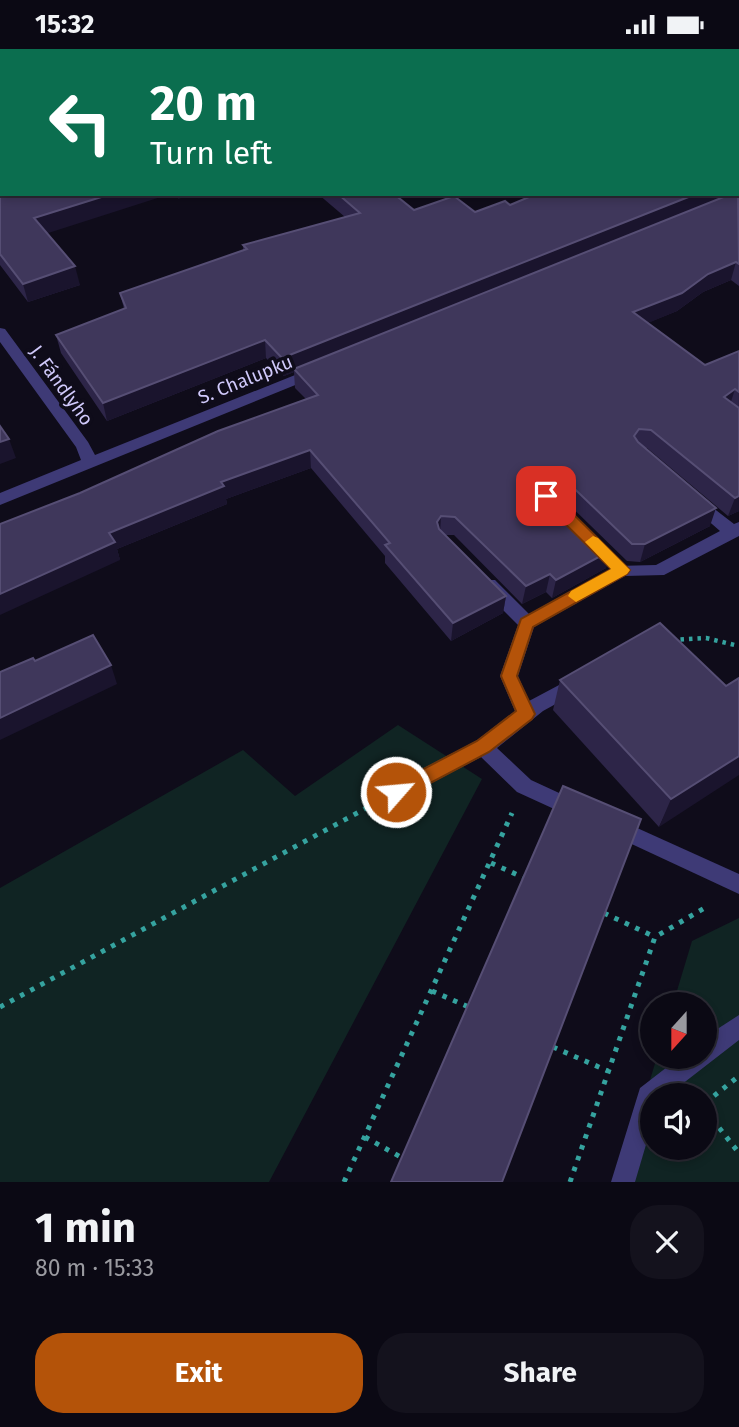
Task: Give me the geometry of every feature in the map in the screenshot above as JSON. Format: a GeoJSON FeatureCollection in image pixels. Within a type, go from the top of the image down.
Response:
{"type":"FeatureCollection","features":[{"type":"Feature","properties":{"kind":"street","name":"J. Fándlyho"},"geometry":{"type":"LineString","coordinates":[[0,333],[83,446],[90,462]]}},
{"type":"Feature","properties":{"kind":"street","name":"S. Chalupku"},"geometry":{"type":"LineString","coordinates":[[0,499],[329,366]]}},
{"type":"Feature","properties":{"kind":"street"},"geometry":{"type":"LineString","coordinates":[[526,714],[509,676],[527,623],[617,566],[658,571],[736,530],[681,488]]}},
{"type":"Feature","properties":{"kind":"street"},"geometry":{"type":"LineString","coordinates":[[473,568],[527,623]]}},
{"type":"Feature","properties":{"kind":"street"},"geometry":{"type":"LineString","coordinates":[[396,792],[483,747],[526,714],[597,672]]}},
{"type":"Feature","properties":{"kind":"street"},"geometry":{"type":"LineString","coordinates":[[483,747],[524,786],[739,884]]}},
{"type":"Feature","properties":{"kind":"street"},"geometry":{"type":"LineString","coordinates":[[718,1042],[739,1026]]}},
{"type":"Feature","properties":{"kind":"street"},"geometry":{"type":"LineString","coordinates":[[623,1182],[648,1096],[683,1069]]}},
{"type":"Feature","properties":{"kind":"path"},"geometry":{"type":"LineString","coordinates":[[660,644],[685,636],[709,637],[739,646]]}},
{"type":"Feature","properties":{"kind":"path"},"geometry":{"type":"LineString","coordinates":[[344,1182],[524,786]]}},
{"type":"Feature","properties":{"kind":"path"},"geometry":{"type":"LineString","coordinates":[[0,1007],[396,792]]}},
{"type":"Feature","properties":{"kind":"path"},"geometry":{"type":"LineString","coordinates":[[491,863],[528,880]]}},
{"type":"Feature","properties":{"kind":"path"},"geometry":{"type":"LineString","coordinates":[[570,1182],[655,936],[715,902]]}},
{"type":"Feature","properties":{"kind":"path"},"geometry":{"type":"LineString","coordinates":[[604,913],[655,936]]}},
{"type":"Feature","properties":{"kind":"path"},"geometry":{"type":"LineString","coordinates":[[432,991],[472,1009]]}},
{"type":"Feature","properties":{"kind":"path"},"geometry":{"type":"LineString","coordinates":[[553,1047],[608,1071]]}},
{"type":"Feature","properties":{"kind":"path"},"geometry":{"type":"LineString","coordinates":[[717,1093],[739,1076]]}},
{"type":"Feature","properties":{"kind":"path"},"geometry":{"type":"LineString","coordinates":[[717,1125],[739,1153]]}},
{"type":"Feature","properties":{"kind":"path"},"geometry":{"type":"LineString","coordinates":[[365,1137],[407,1160]]}},
{"type":"Feature","properties":{"kind":"green space"},"geometry":{"type":"Polygon","coordinates":[[[398,725],[482,779],[269,1182],[0,1182],[0,888],[243,750],[295,796],[398,725]]]}},
{"type":"Feature","properties":{"kind":"green space"},"geometry":{"type":"Polygon","coordinates":[[[739,918],[739,1182],[619,1182],[640,1113],[640,1160],[717,1160],[717,1083],[649,1083],[653,1069],[718,1069],[718,992],[677,992],[692,941],[739,918]]]}},
{"type":"Feature","properties":{"kind":"building"},"geometry":{"type":"Polygon","coordinates":[[[0,196],[105,196],[34,218],[75,266],[23,284],[0,254],[0,196]]]}},
{"type":"Feature","properties":{"kind":"building"},"geometry":{"type":"Polygon","coordinates":[[[340,196],[396,196],[414,210],[454,196],[475,212],[505,201],[510,205],[531,196],[691,196],[282,358],[265,340],[103,403],[56,335],[126,308],[120,293],[247,249],[243,245],[360,213],[340,196]]]}},
{"type":"Feature","properties":{"kind":"building"},"geometry":{"type":"Polygon","coordinates":[[[726,196],[738,196],[739,264],[736,262],[708,274],[682,293],[633,312],[705,365],[739,351],[739,392],[735,389],[724,397],[739,408],[739,496],[735,498],[651,430],[639,429],[634,436],[638,442],[716,508],[645,544],[632,544],[557,472],[543,471],[539,477],[541,484],[610,551],[556,580],[550,574],[526,586],[455,517],[441,516],[437,522],[439,529],[506,596],[453,623],[385,545],[390,543],[310,450],[221,482],[224,486],[109,533],[115,542],[0,594],[0,524],[80,493],[218,431],[318,395],[294,369],[726,196]]]}},
{"type":"Feature","properties":{"kind":"building"},"geometry":{"type":"Polygon","coordinates":[[[0,426],[9,439],[0,442],[0,426]]]}},
{"type":"Feature","properties":{"kind":"building"},"geometry":{"type":"Polygon","coordinates":[[[660,623],[726,686],[739,678],[739,756],[671,799],[560,680],[660,623]]]}},
{"type":"Feature","properties":{"kind":"building"},"geometry":{"type":"Polygon","coordinates":[[[93,635],[111,665],[0,718],[0,672],[33,658],[35,661],[93,635]]]}},
{"type":"Feature","properties":{"kind":"building"},"geometry":{"type":"Polygon","coordinates":[[[563,786],[641,819],[502,1182],[391,1182],[563,786]]]}},
{"type":"Feature","properties":{"kind":"slow traffic"},"geometry":{"type":"LineString","coordinates":[[576,596],[622,570],[593,542]]}},
{"type":"Feature","properties":{"kind":"route"},"geometry":{"type":"LineString","coordinates":[[396,792],[483,747],[526,714],[509,676],[527,623],[622,570],[546,496]]}}]}
